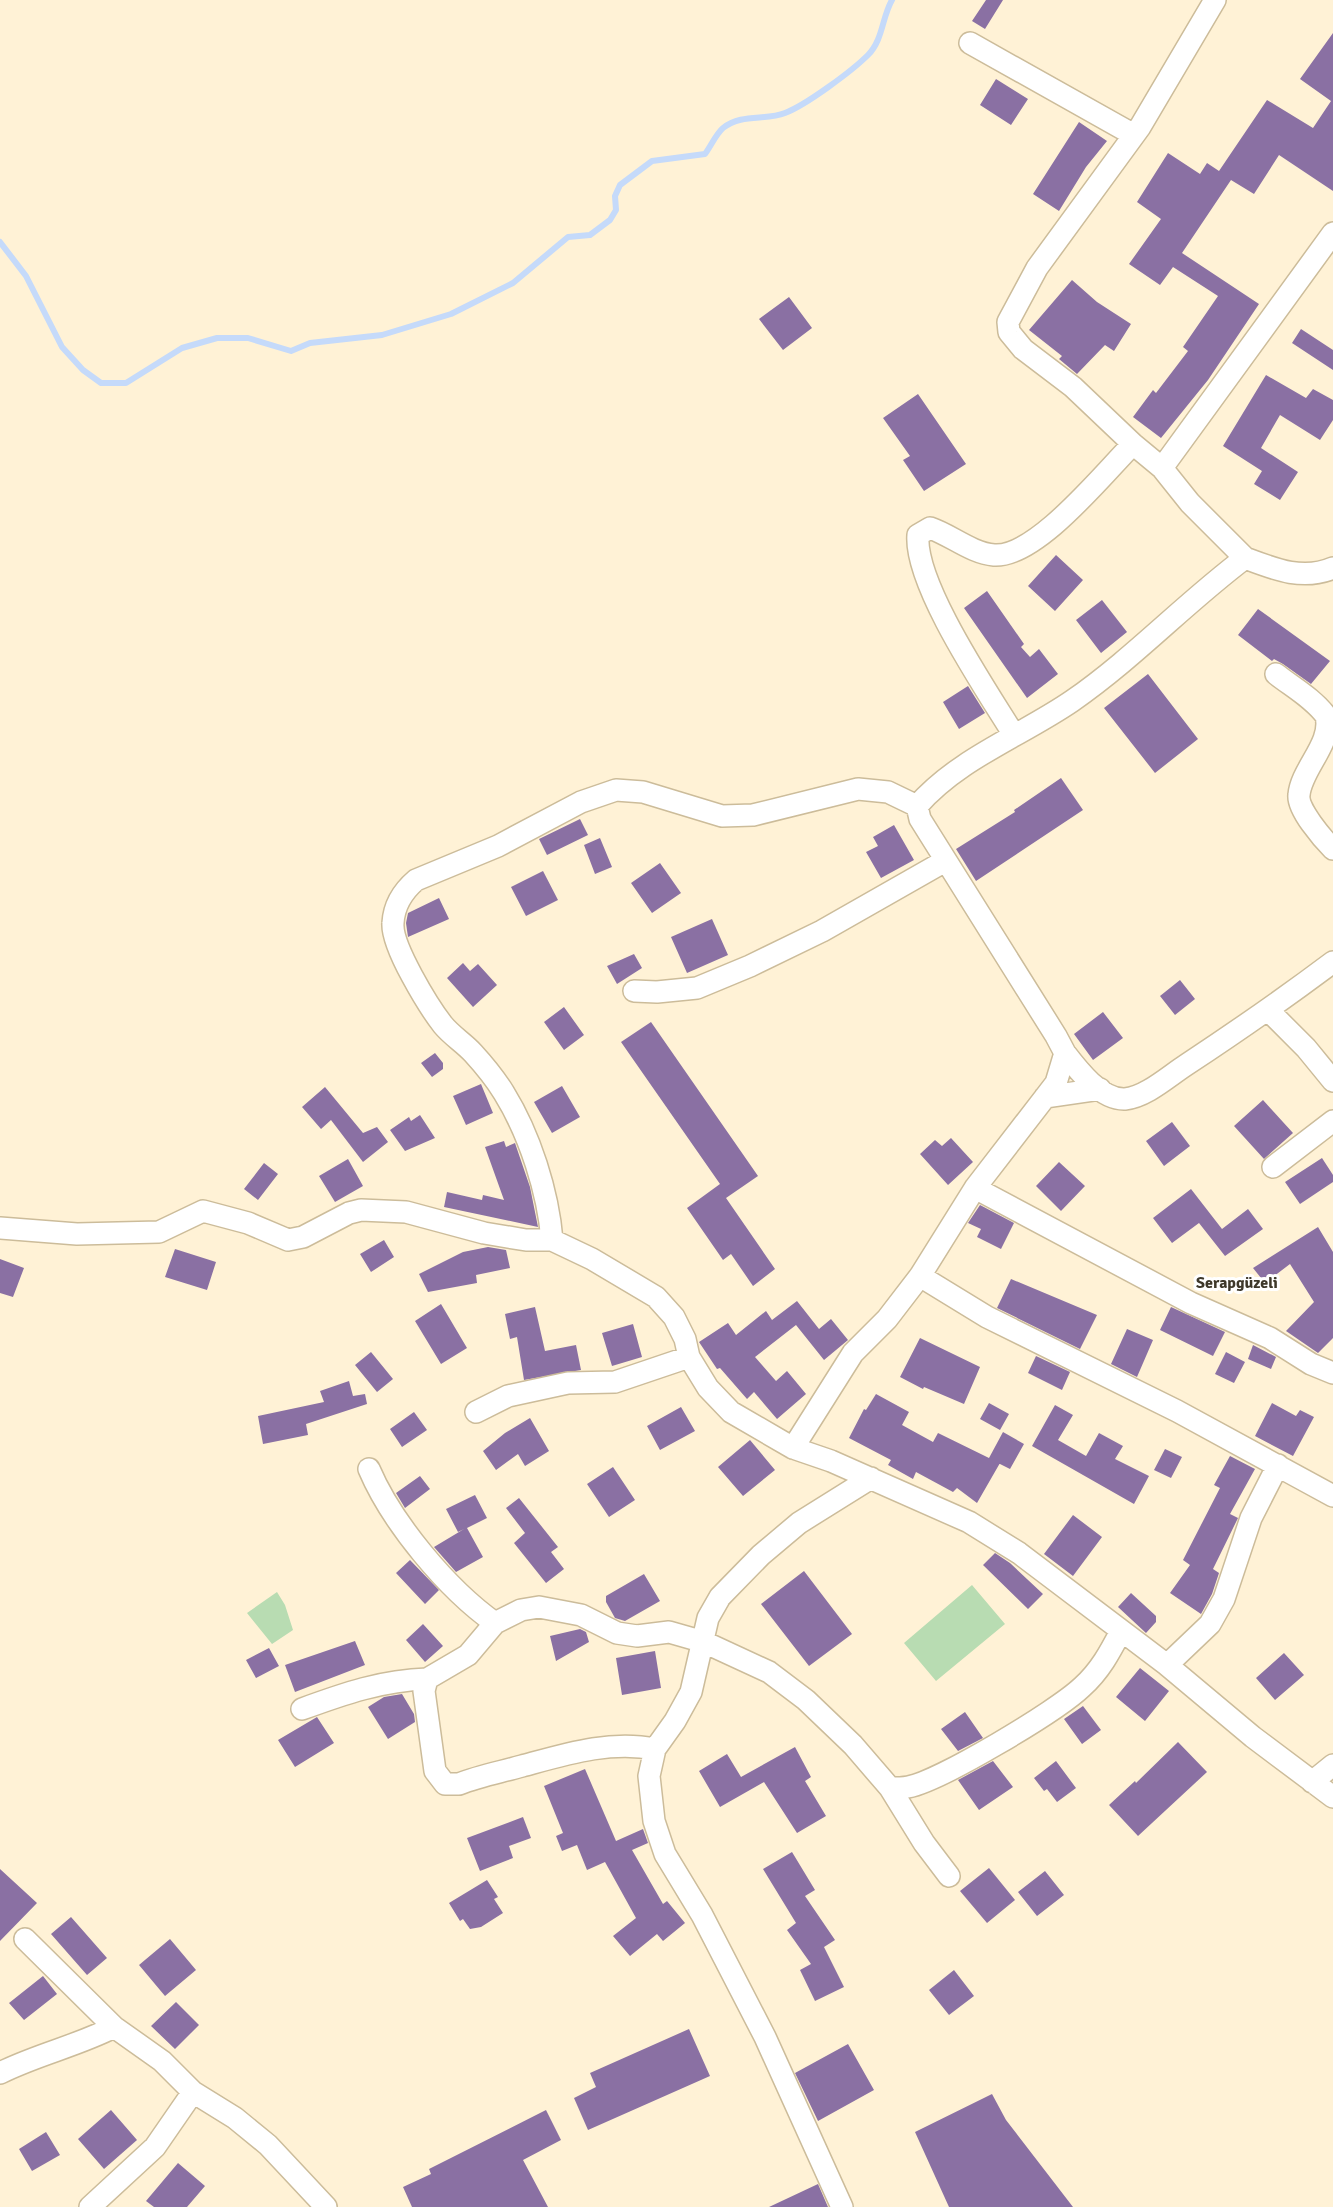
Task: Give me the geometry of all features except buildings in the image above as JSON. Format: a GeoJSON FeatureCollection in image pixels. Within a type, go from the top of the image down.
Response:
{"type":"FeatureCollection","features":[{"type":"Feature","properties":{"kind":"street"},"geometry":{"type":"LineString","coordinates":[[1215,0],[1134,135],[1037,268],[1008,322],[1009,332],[1023,348],[1073,387],[1162,468],[1190,503],[1245,558],[1283,571],[1306,575],[1333,568]]}},
{"type":"Feature","properties":{"kind":"street"},"geometry":{"type":"LineString","coordinates":[[970,43],[1134,135]]}},
{"type":"Feature","properties":{"kind":"street"},"geometry":{"type":"LineString","coordinates":[[1162,468],[1333,233]]}},
{"type":"Feature","properties":{"kind":"street"},"geometry":{"type":"LineString","coordinates":[[1014,735],[945,616],[925,574],[917,544],[918,536],[922,530],[930,528],[973,549],[993,555],[1012,554],[1032,543],[1056,523],[1133,444]]}},
{"type":"Feature","properties":{"kind":"street"},"geometry":{"type":"LineString","coordinates":[[917,806],[931,790],[967,763],[1070,702],[1124,663],[1245,558]]}},
{"type":"Feature","properties":{"kind":"street"},"geometry":{"type":"LineString","coordinates":[[1276,674],[1325,715],[1331,726],[1329,738],[1304,778],[1298,796],[1303,810],[1333,849]]}},
{"type":"Feature","properties":{"kind":"street"},"geometry":{"type":"LineString","coordinates":[[552,1240],[547,1198],[539,1172],[505,1093],[474,1054],[445,1027],[426,1001],[402,954],[392,926],[398,901],[405,889],[416,880],[498,846],[581,802],[616,790],[643,792],[722,816],[753,815],[858,789],[888,792],[917,806]]}},
{"type":"Feature","properties":{"kind":"street"},"geometry":{"type":"LineString","coordinates":[[917,806],[920,819],[945,861],[1065,1053],[1100,1089],[1111,1096],[1126,1099],[1140,1094],[1268,1010],[1333,962]]}},
{"type":"Feature","properties":{"kind":"street"},"geometry":{"type":"LineString","coordinates":[[634,991],[657,992],[697,988],[750,966],[822,931],[945,861]]}},
{"type":"Feature","properties":{"kind":"street"},"geometry":{"type":"LineString","coordinates":[[1268,1010],[1306,1048],[1333,1081]]}},
{"type":"Feature","properties":{"kind":"street"},"geometry":{"type":"LineString","coordinates":[[793,1448],[853,1353],[887,1318],[920,1276],[975,1188],[1045,1097],[1059,1076],[1065,1053]]}},
{"type":"Feature","properties":{"kind":"street"},"geometry":{"type":"LineString","coordinates":[[1045,1097],[1100,1089]]}},
{"type":"Feature","properties":{"kind":"street"},"geometry":{"type":"LineString","coordinates":[[1273,1167],[1333,1121]]}},
{"type":"Feature","properties":{"kind":"street"},"geometry":{"type":"LineString","coordinates":[[975,1188],[1171,1293],[1270,1338],[1333,1373]]}},
{"type":"Feature","properties":{"kind":"street"},"geometry":{"type":"LineString","coordinates":[[0,1228],[77,1234],[159,1232],[203,1211],[248,1223],[288,1240],[303,1237],[348,1214],[374,1209],[406,1212],[484,1233],[526,1240],[552,1240],[602,1265],[656,1297],[674,1317],[685,1340],[689,1357],[708,1388],[730,1412],[793,1448],[871,1478],[969,1522],[1019,1553],[1167,1665],[1333,1797]]}},
{"type":"Feature","properties":{"kind":"street"},"geometry":{"type":"LineString","coordinates":[[920,1276],[987,1317],[1177,1411],[1333,1496]]}},
{"type":"Feature","properties":{"kind":"street"},"geometry":{"type":"LineString","coordinates":[[476,1412],[508,1396],[568,1383],[615,1382],[689,1357]]}},
{"type":"Feature","properties":{"kind":"street"},"geometry":{"type":"LineString","coordinates":[[1167,1665],[1210,1624],[1224,1599],[1251,1518],[1278,1465]]}},
{"type":"Feature","properties":{"kind":"street"},"geometry":{"type":"LineString","coordinates":[[369,1469],[393,1516],[454,1589],[474,1608],[495,1623]]}},
{"type":"Feature","properties":{"kind":"street"},"geometry":{"type":"LineString","coordinates":[[842,2207],[765,2037],[702,1915],[666,1854],[654,1821],[649,1776],[655,1749],[675,1721],[691,1692],[708,1618],[720,1597],[761,1555],[798,1523],[871,1478]]}},
{"type":"Feature","properties":{"kind":"street"},"geometry":{"type":"LineString","coordinates":[[302,1709],[400,1679],[427,1679],[468,1655],[495,1623],[521,1610],[539,1607],[581,1615],[617,1633],[637,1636],[669,1632],[704,1642],[769,1672],[806,1700],[853,1745],[890,1788],[924,1843],[949,1876]]}},
{"type":"Feature","properties":{"kind":"street"},"geometry":{"type":"LineString","coordinates":[[890,1788],[909,1787],[950,1770],[1063,1703],[1084,1686],[1105,1661],[1120,1631]]}},
{"type":"Feature","properties":{"kind":"street"},"geometry":{"type":"LineString","coordinates":[[427,1679],[424,1691],[435,1771],[445,1784],[459,1784],[475,1778],[608,1746],[631,1744],[655,1749]]}},
{"type":"Feature","properties":{"kind":"street"},"geometry":{"type":"LineString","coordinates":[[1312,1782],[1333,1765]]}},
{"type":"Feature","properties":{"kind":"street"},"geometry":{"type":"LineString","coordinates":[[25,1939],[114,2027],[162,2061],[193,2092],[235,2118],[268,2145],[326,2207]]}},
{"type":"Feature","properties":{"kind":"street"},"geometry":{"type":"LineString","coordinates":[[0,2073],[35,2056],[86,2042],[114,2027]]}},
{"type":"Feature","properties":{"kind":"street"},"geometry":{"type":"LineString","coordinates":[[90,2207],[154,2147],[193,2092]]}},
{"type":"Feature","properties":{"kind":"green space"},"geometry":{"type":"Polygon","coordinates":[[[972,1585],[1005,1624],[936,1681],[904,1643],[972,1585]]]}},
{"type":"Feature","properties":{"kind":"green space"},"geometry":{"type":"Polygon","coordinates":[[[277,1592],[285,1605],[293,1630],[272,1644],[247,1613],[277,1592]]]}},
{"type":"Feature","properties":{"kind":"waterway"},"geometry":{"type":"LineString","coordinates":[[0,242],[26,276],[62,347],[83,370],[101,383],[126,383],[182,348],[217,338],[248,338],[291,351],[310,343],[382,335],[451,314],[513,283],[568,237],[590,235],[610,220],[616,210],[615,196],[620,185],[652,161],[705,154],[720,131],[730,123],[785,113],[816,95],[851,70],[873,49],[892,0]]}},
{"type":"Feature","properties":{"kind":"district","name":"Serapgüzeli"},"geometry":{"type":"Point","coordinates":[1237,1283]}}]}
